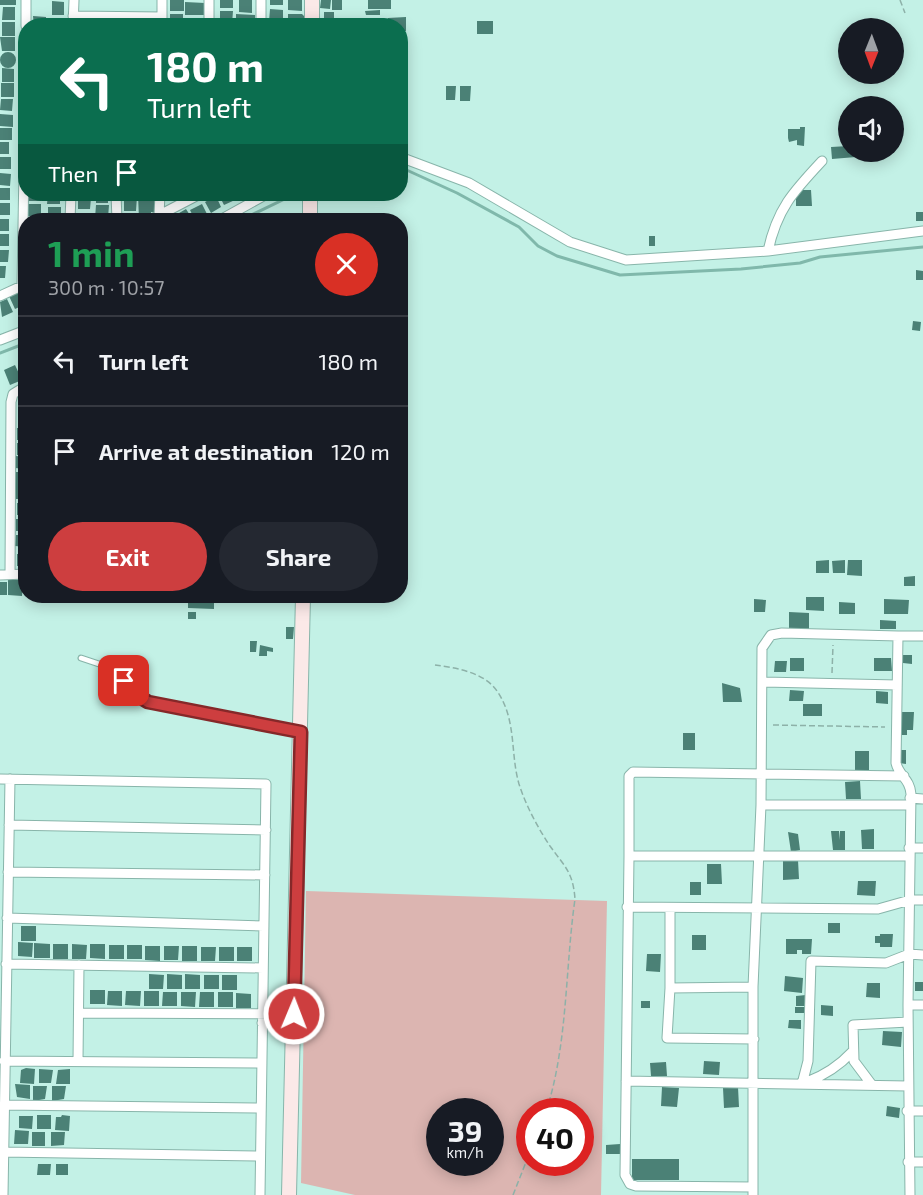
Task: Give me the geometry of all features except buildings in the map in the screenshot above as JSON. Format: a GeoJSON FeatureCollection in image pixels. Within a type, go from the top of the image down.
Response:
{"type":"FeatureCollection","features":[{"type":"Feature","properties":{"kind":"street"},"geometry":{"type":"LineString","coordinates":[[26,0],[26,18]]}},
{"type":"Feature","properties":{"kind":"street"},"geometry":{"type":"LineString","coordinates":[[73,18],[74,0]]}},
{"type":"Feature","properties":{"kind":"street"},"geometry":{"type":"LineString","coordinates":[[162,0],[162,18]]}},
{"type":"Feature","properties":{"kind":"street"},"geometry":{"type":"LineString","coordinates":[[209,0],[209,18]]}},
{"type":"Feature","properties":{"kind":"street"},"geometry":{"type":"LineString","coordinates":[[261,0],[261,18]]}},
{"type":"Feature","properties":{"kind":"street"},"geometry":{"type":"LineString","coordinates":[[312,0],[312,18]]}},
{"type":"Feature","properties":{"kind":"street"},"geometry":{"type":"LineString","coordinates":[[408,160],[469,183],[559,237],[615,258],[639,261],[768,251],[923,231]]}},
{"type":"Feature","properties":{"kind":"street"},"geometry":{"type":"LineString","coordinates":[[768,251],[776,222],[788,198],[822,161]]}},
{"type":"Feature","properties":{"kind":"street"},"geometry":{"type":"LineString","coordinates":[[163,213],[186,201]]}},
{"type":"Feature","properties":{"kind":"street"},"geometry":{"type":"LineString","coordinates":[[233,213],[254,201]]}},
{"type":"Feature","properties":{"kind":"street"},"geometry":{"type":"LineString","coordinates":[[0,296],[18,288]]}},
{"type":"Feature","properties":{"kind":"street"},"geometry":{"type":"LineString","coordinates":[[0,340],[18,333]]}},
{"type":"Feature","properties":{"kind":"street"},"geometry":{"type":"LineString","coordinates":[[5,574],[11,402],[13,394],[18,391]]}},
{"type":"Feature","properties":{"kind":"street"},"geometry":{"type":"LineString","coordinates":[[289,1195],[303,603]]}},
{"type":"Feature","properties":{"kind":"street"},"geometry":{"type":"LineString","coordinates":[[904,776],[761,775],[631,772],[629,776],[627,907],[625,1175],[630,1184],[753,1191],[753,987],[761,805],[761,775],[764,682],[762,648],[771,635],[782,633],[923,636]]}},
{"type":"Feature","properties":{"kind":"street"},"geometry":{"type":"LineString","coordinates":[[898,636],[896,763],[898,771],[911,786],[907,1111],[910,1195]]}},
{"type":"Feature","properties":{"kind":"street"},"geometry":{"type":"LineString","coordinates":[[764,682],[897,685]]}},
{"type":"Feature","properties":{"kind":"street"},"geometry":{"type":"LineString","coordinates":[[3,1195],[9,825],[5,779],[266,784],[260,1195]]}},
{"type":"Feature","properties":{"kind":"street"},"geometry":{"type":"LineString","coordinates":[[761,805],[923,799]]}},
{"type":"Feature","properties":{"kind":"street"},"geometry":{"type":"LineString","coordinates":[[9,825],[266,830]]}},
{"type":"Feature","properties":{"kind":"street"},"geometry":{"type":"LineString","coordinates":[[629,856],[757,857],[909,852],[923,848]]}},
{"type":"Feature","properties":{"kind":"street"},"geometry":{"type":"LineString","coordinates":[[8,872],[265,874]]}},
{"type":"Feature","properties":{"kind":"street"},"geometry":{"type":"LineString","coordinates":[[627,907],[884,909],[910,900],[923,900]]}},
{"type":"Feature","properties":{"kind":"street"},"geometry":{"type":"LineString","coordinates":[[670,908],[670,988],[667,1038],[754,1039]]}},
{"type":"Feature","properties":{"kind":"street"},"geometry":{"type":"LineString","coordinates":[[7,918],[264,926]]}},
{"type":"Feature","properties":{"kind":"street"},"geometry":{"type":"LineString","coordinates":[[802,1083],[807,1072],[808,1061],[811,961],[886,963],[909,954],[923,954]]}},
{"type":"Feature","properties":{"kind":"street"},"geometry":{"type":"LineString","coordinates":[[6,964],[263,968]]}},
{"type":"Feature","properties":{"kind":"street"},"geometry":{"type":"LineString","coordinates":[[78,1061],[80,965]]}},
{"type":"Feature","properties":{"kind":"street"},"geometry":{"type":"LineString","coordinates":[[670,988],[753,987]]}},
{"type":"Feature","properties":{"kind":"street"},"geometry":{"type":"LineString","coordinates":[[908,1005],[923,1005]]}},
{"type":"Feature","properties":{"kind":"street"},"geometry":{"type":"LineString","coordinates":[[79,1013],[294,1019]]}},
{"type":"Feature","properties":{"kind":"street"},"geometry":{"type":"LineString","coordinates":[[872,1085],[854,1061],[853,1025],[908,1022]]}},
{"type":"Feature","properties":{"kind":"street"},"geometry":{"type":"LineString","coordinates":[[802,1083],[821,1077],[839,1065],[852,1052]]}},
{"type":"Feature","properties":{"kind":"street"},"geometry":{"type":"LineString","coordinates":[[4,1060],[262,1063]]}},
{"type":"Feature","properties":{"kind":"street"},"geometry":{"type":"LineString","coordinates":[[626,1081],[908,1086]]}},
{"type":"Feature","properties":{"kind":"street"},"geometry":{"type":"LineString","coordinates":[[3,1105],[261,1108]]}},
{"type":"Feature","properties":{"kind":"street"},"geometry":{"type":"LineString","coordinates":[[907,1111],[923,1111]]}},
{"type":"Feature","properties":{"kind":"street"},"geometry":{"type":"LineString","coordinates":[[3,1152],[260,1155]]}},
{"type":"Feature","properties":{"kind":"street"},"geometry":{"type":"LineString","coordinates":[[908,1162],[923,1162]]}},
{"type":"Feature","properties":{"kind":"lane"},"geometry":{"type":"LineString","coordinates":[[81,658],[111,668],[135,694],[148,702],[301,732]]}},
{"type":"Feature","properties":{"kind":"path"},"geometry":{"type":"LineString","coordinates":[[900,0],[905,13]]}},
{"type":"Feature","properties":{"kind":"path"},"geometry":{"type":"LineString","coordinates":[[832,683],[834,635]]}},
{"type":"Feature","properties":{"kind":"path"},"geometry":{"type":"LineString","coordinates":[[435,665],[461,669],[483,678],[496,689],[512,725],[515,764],[527,804],[551,848],[570,872],[574,885],[575,899],[565,997],[550,1098]]}},
{"type":"Feature","properties":{"kind":"path"},"geometry":{"type":"LineString","coordinates":[[763,725],[896,727]]}},
{"type":"Feature","properties":{"kind":"path"},"geometry":{"type":"LineString","coordinates":[[513,1195],[521,1176]]}},
{"type":"Feature","properties":{"kind":"shaded area"},"geometry":{"type":"Polygon","coordinates":[[[306,891],[607,901],[601,1195],[355,1195],[301,1183],[306,891]]]}},
{"type":"Feature","properties":{"kind":"waterway"},"geometry":{"type":"LineString","coordinates":[[408,171],[457,193],[519,227],[538,246],[557,256],[620,275],[741,269],[800,263],[820,257],[923,247]]}},
{"type":"Feature","properties":{"kind":"waterway"},"geometry":{"type":"LineString","coordinates":[[256,213],[280,201]]}},
{"type":"Feature","properties":{"kind":"waterway"},"geometry":{"type":"LineString","coordinates":[[0,353],[18,346]]}},
{"type":"Feature","properties":{"kind":"route"},"geometry":{"type":"LineString","coordinates":[[124,681],[135,694],[148,702],[198,709],[301,732],[294,1014]]}}]}
